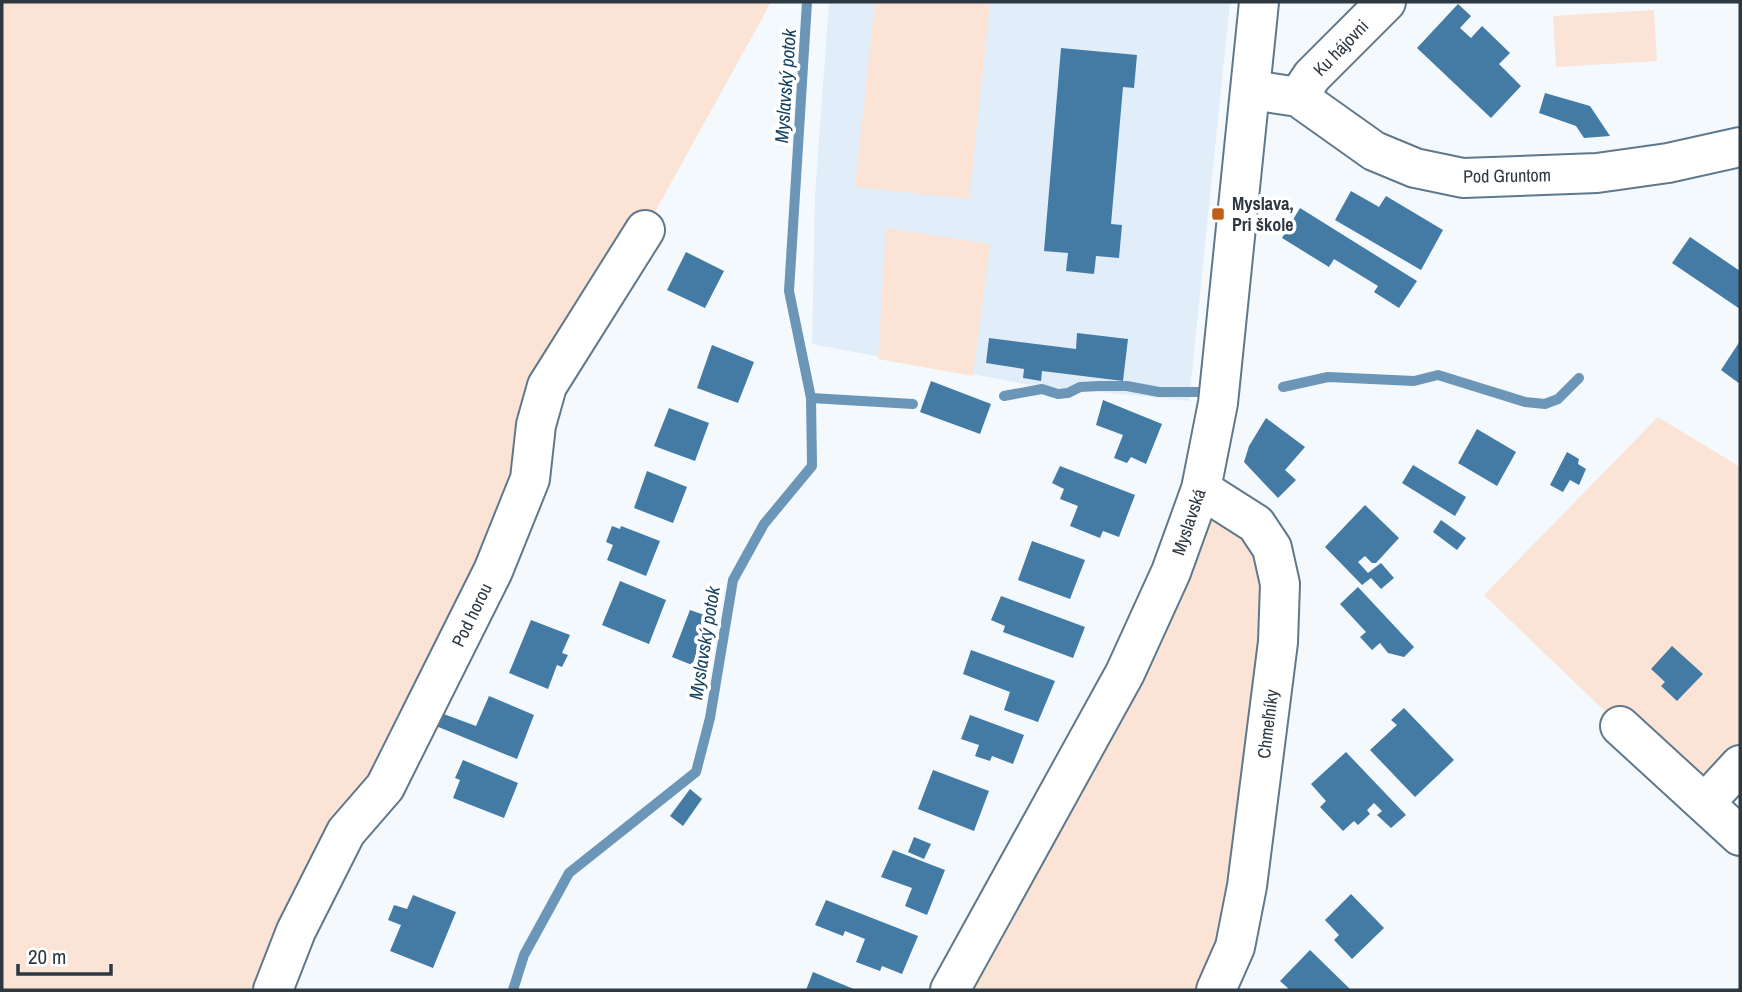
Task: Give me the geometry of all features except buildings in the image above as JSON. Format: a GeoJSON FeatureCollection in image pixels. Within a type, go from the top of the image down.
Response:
{"type":"FeatureCollection","features":[{"type":"Feature","properties":{"kind":"street","name":"Myslavská"},"geometry":{"type":"LineString","coordinates":[[950,990],[1125,673],[1171,572],[1201,489],[1218,403],[1259,2]]}},
{"type":"Feature","properties":{"kind":"street","name":"Ku hájovni"},"geometry":{"type":"LineString","coordinates":[[1298,97],[1312,76],[1386,2]]}},
{"type":"Feature","properties":{"kind":"street","name":"Pod Gruntom"},"geometry":{"type":"LineString","coordinates":[[1251,90],[1298,97],[1374,151],[1415,168],[1453,177],[1597,173],[1668,163],[1740,147]]}},
{"type":"Feature","properties":{"kind":"street","name":"Pod horou"},"geometry":{"type":"LineString","coordinates":[[272,990],[296,931],[346,832],[385,787],[493,570],[530,479],[536,425],[547,386],[645,230]]}},
{"type":"Feature","properties":{"kind":"street","name":"Chmeľníky"},"geometry":{"type":"LineString","coordinates":[[1201,489],[1256,524],[1272,548],[1280,584],[1278,642],[1247,886],[1235,947],[1216,990]]}},
{"type":"Feature","properties":{"kind":"street"},"geometry":{"type":"LineString","coordinates":[[1619,726],[1740,836]]}},
{"type":"Feature","properties":{"kind":"street"},"geometry":{"type":"LineString","coordinates":[[1705,803],[1740,765]]}},
{"type":"Feature","properties":{"kind":"shaded area"},"geometry":{"type":"Polygon","coordinates":[[[2,2],[771,2],[645,230],[547,386],[530,479],[273,990],[2,990],[2,2]]]}},
{"type":"Feature","properties":{"kind":"shaded area"},"geometry":{"type":"Polygon","coordinates":[[[829,2],[1230,2],[1189,401],[1024,384],[812,344],[815,196],[829,2]]]}},
{"type":"Feature","properties":{"kind":"shaded area"},"geometry":{"type":"Polygon","coordinates":[[[875,2],[990,2],[969,199],[855,187],[875,2]]]}},
{"type":"Feature","properties":{"kind":"shaded area"},"geometry":{"type":"Polygon","coordinates":[[[1654,10],[1657,61],[1556,67],[1553,16],[1654,10]]]}},
{"type":"Feature","properties":{"kind":"shaded area"},"geometry":{"type":"Polygon","coordinates":[[[886,228],[990,244],[973,376],[878,359],[886,228]]]}},
{"type":"Feature","properties":{"kind":"shaded area"},"geometry":{"type":"Polygon","coordinates":[[[1658,417],[1740,467],[1740,757],[1706,779],[1617,723],[1484,595],[1658,417]]]}},
{"type":"Feature","properties":{"kind":"shaded area"},"geometry":{"type":"Polygon","coordinates":[[[1201,489],[1272,548],[1216,990],[950,990],[1201,489]]]}},
{"type":"Feature","properties":{"kind":"waterway","name":"Myslavský potok"},"geometry":{"type":"LineString","coordinates":[[513,990],[524,955],[569,873],[696,772],[710,718],[733,580],[764,524],[812,466],[811,398],[789,291],[807,2]]}},
{"type":"Feature","properties":{"kind":"waterway"},"geometry":{"type":"LineString","coordinates":[[1283,387],[1328,377],[1414,381],[1438,375],[1525,402],[1545,404],[1558,399],[1579,378]]}},
{"type":"Feature","properties":{"kind":"waterway"},"geometry":{"type":"LineString","coordinates":[[1004,396],[1042,389],[1058,394],[1068,393],[1080,387],[1099,386],[1127,386],[1159,392],[1200,392]]}},
{"type":"Feature","properties":{"kind":"waterway"},"geometry":{"type":"LineString","coordinates":[[811,398],[913,404]]}},
{"type":"Feature","properties":{"kind":"place","name":"Myslava, Pri škole"},"geometry":{"type":"Point","coordinates":[1218,214]}}]}
